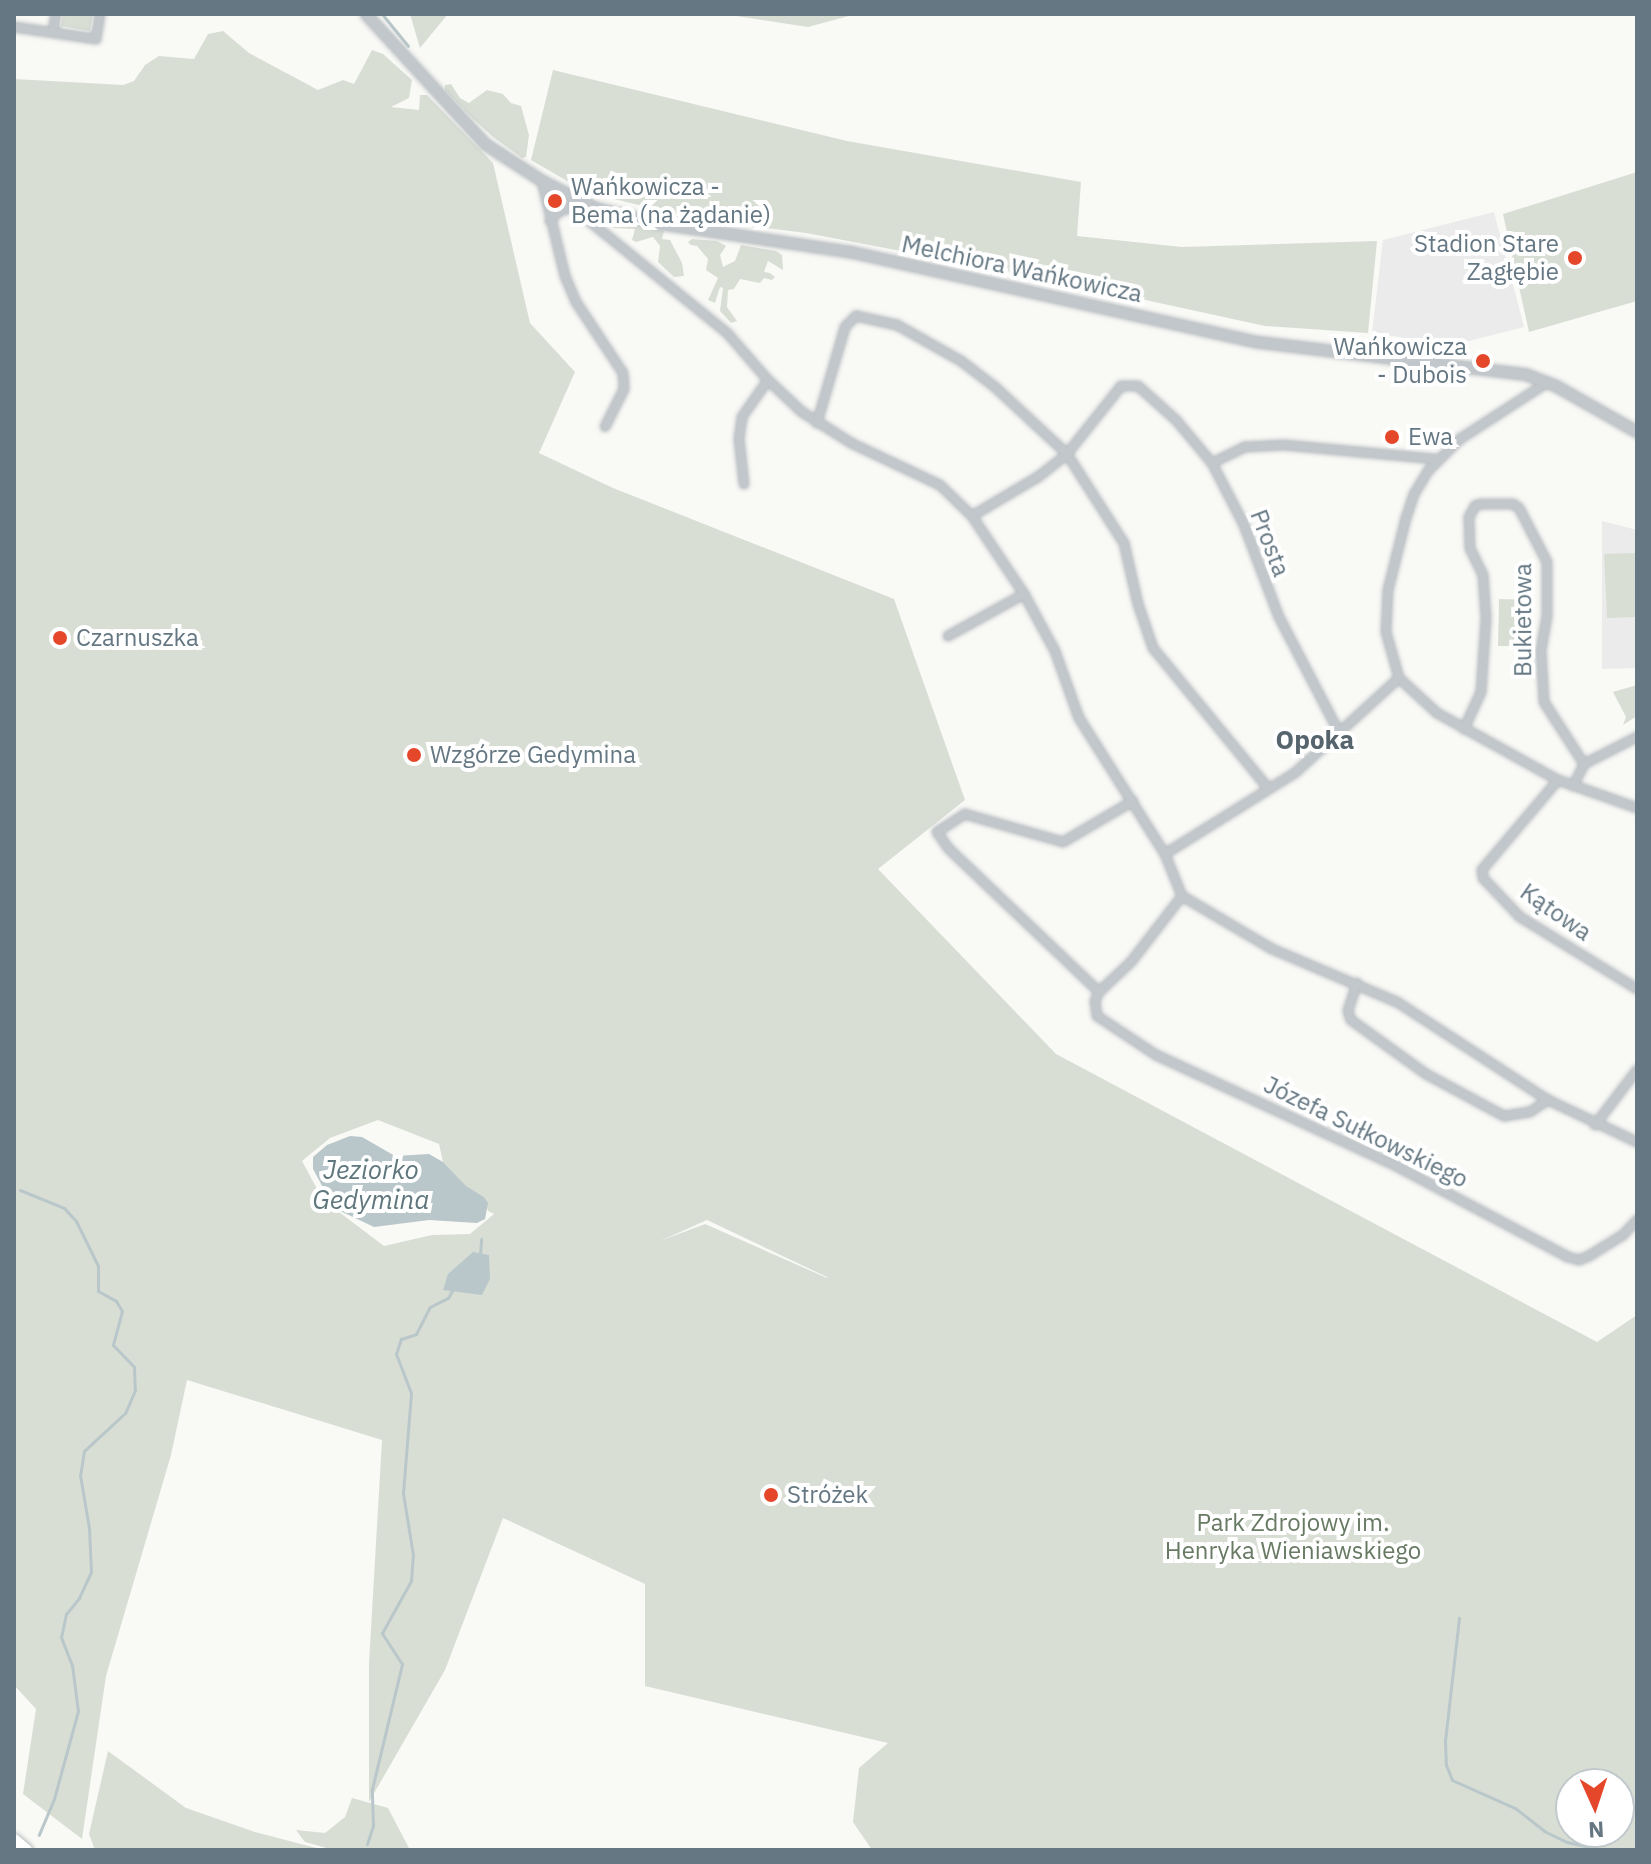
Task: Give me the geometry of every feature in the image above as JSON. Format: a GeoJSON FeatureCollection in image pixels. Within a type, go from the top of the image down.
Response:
{"type":"FeatureCollection","features":[{"type":"Feature","properties":{"kind":"main road"},"geometry":{"type":"LineString","coordinates":[[14,1840],[26,1850]]}},
{"type":"Feature","properties":{"kind":"street"},"geometry":{"type":"LineString","coordinates":[[53,32],[56,14]]}},
{"type":"Feature","properties":{"kind":"street"},"geometry":{"type":"LineString","coordinates":[[14,27],[96,39],[100,14]]}},
{"type":"Feature","properties":{"kind":"street","name":"Melchiora Wańkowicza"},"geometry":{"type":"LineString","coordinates":[[366,14],[485,144],[573,204],[626,218],[850,252],[1256,342],[1504,370],[1548,382],[1637,432]]}},
{"type":"Feature","properties":{"kind":"street"},"geometry":{"type":"LineString","coordinates":[[542,181],[550,221],[576,302],[623,373],[624,389],[605,427]]}},
{"type":"Feature","properties":{"kind":"street"},"geometry":{"type":"LineString","coordinates":[[550,221],[558,212],[573,204],[728,334],[768,380],[817,423],[851,443],[940,485],[972,516],[1024,594],[1055,651],[1079,718],[1165,854],[1182,896],[1272,949],[1397,1002],[1548,1100],[1595,1125],[1637,1142]]}},
{"type":"Feature","properties":{"kind":"street"},"geometry":{"type":"LineString","coordinates":[[817,423],[845,327],[856,316],[897,325],[961,361],[1013,403],[1067,454],[1124,543],[1153,648],[1268,788]]}},
{"type":"Feature","properties":{"kind":"street"},"geometry":{"type":"LineString","coordinates":[[744,484],[739,439],[742,417],[768,380]]}},
{"type":"Feature","properties":{"kind":"street"},"geometry":{"type":"LineString","coordinates":[[1548,382],[1460,439],[1436,459],[1414,494],[1388,590],[1386,632],[1399,678],[1417,698],[1464,729],[1558,780],[1637,808]]}},
{"type":"Feature","properties":{"kind":"street","name":"Prosta"},"geometry":{"type":"LineString","coordinates":[[1067,454],[1121,386],[1138,386],[1176,420],[1212,463],[1244,525],[1279,617],[1340,734]]}},
{"type":"Feature","properties":{"kind":"street"},"geometry":{"type":"LineString","coordinates":[[1212,463],[1245,447],[1284,445],[1436,459]]}},
{"type":"Feature","properties":{"kind":"street"},"geometry":{"type":"LineString","coordinates":[[972,516],[1038,477],[1067,454]]}},
{"type":"Feature","properties":{"kind":"street","name":"Bukietowa"},"geometry":{"type":"LineString","coordinates":[[1464,729],[1481,692],[1486,618],[1483,575],[1470,548],[1469,517],[1471,511],[1481,504],[1513,504],[1519,508],[1547,562],[1547,616],[1541,651],[1544,702],[1584,764]]}},
{"type":"Feature","properties":{"kind":"street"},"geometry":{"type":"LineString","coordinates":[[948,636],[1024,594]]}},
{"type":"Feature","properties":{"kind":"street"},"geometry":{"type":"LineString","coordinates":[[1165,854],[1296,772],[1399,678]]}},
{"type":"Feature","properties":{"kind":"street"},"geometry":{"type":"LineString","coordinates":[[1573,786],[1584,764],[1637,737]]}},
{"type":"Feature","properties":{"kind":"street","name":"Kątowa"},"geometry":{"type":"LineString","coordinates":[[1558,780],[1482,870],[1483,878],[1520,917],[1637,989]]}},
{"type":"Feature","properties":{"kind":"street","name":"Józefa Sułkowskiego"},"geometry":{"type":"LineString","coordinates":[[1133,801],[1063,842],[965,814],[937,832],[948,848],[1099,992],[1095,1001],[1097,1016],[1156,1055],[1398,1167],[1568,1257],[1579,1260],[1589,1256],[1623,1235],[1637,1220]]}},
{"type":"Feature","properties":{"kind":"street"},"geometry":{"type":"LineString","coordinates":[[1099,992],[1131,962],[1182,896]]}},
{"type":"Feature","properties":{"kind":"street"},"geometry":{"type":"LineString","coordinates":[[1357,983],[1348,1011],[1351,1020],[1426,1074],[1504,1116],[1530,1112],[1548,1100]]}},
{"type":"Feature","properties":{"kind":"street"},"geometry":{"type":"LineString","coordinates":[[1595,1125],[1637,1070]]}},
{"type":"Feature","properties":{"kind":"shaded area"},"geometry":{"type":"Polygon","coordinates":[[[1494,212],[1524,327],[1453,345],[1372,333],[1383,240],[1494,212]]]}},
{"type":"Feature","properties":{"kind":"shaded area"},"geometry":{"type":"Polygon","coordinates":[[[1602,521],[1637,530],[1637,668],[1602,669],[1602,521]]]}},
{"type":"Feature","properties":{"kind":"green space"},"geometry":{"type":"Polygon","coordinates":[[[63,14],[93,14],[90,31],[61,26],[63,14]]]}},
{"type":"Feature","properties":{"kind":"green space"},"geometry":{"type":"Polygon","coordinates":[[[410,14],[448,14],[420,48],[410,14]]]}},
{"type":"Feature","properties":{"kind":"green space"},"geometry":{"type":"Polygon","coordinates":[[[723,14],[856,14],[808,27],[723,14]]]}},
{"type":"Feature","properties":{"kind":"green space","name":"Park Zdrojowy im. Henryka Wieniawskiego"},"geometry":{"type":"Polygon","coordinates":[[[223,31],[249,53],[318,90],[343,80],[354,84],[372,50],[383,54],[412,80],[409,98],[391,107],[419,110],[420,95],[427,95],[493,163],[530,323],[575,372],[539,453],[613,488],[894,599],[965,800],[878,869],[1056,1054],[1597,1342],[1637,1315],[1637,1850],[872,1850],[853,1822],[859,1768],[888,1743],[645,1686],[645,1584],[503,1518],[445,1670],[369,1802],[369,1663],[382,1440],[187,1380],[171,1455],[106,1676],[82,1839],[23,1794],[36,1709],[14,1685],[14,79],[123,85],[134,81],[145,65],[159,56],[194,59],[208,34],[223,31]],[[378,1120],[330,1138],[302,1161],[323,1200],[384,1246],[432,1235],[470,1234],[494,1214],[488,1211],[484,1197],[465,1186],[443,1162],[439,1144],[378,1120]],[[707,1220],[660,1241],[705,1224],[827,1278],[827,1277],[707,1220]]]}},
{"type":"Feature","properties":{"kind":"green space"},"geometry":{"type":"Polygon","coordinates":[[[553,70],[847,141],[1081,182],[1077,236],[1182,247],[1377,241],[1368,333],[1265,326],[1049,279],[806,233],[695,219],[586,192],[531,160],[553,70]]]}},
{"type":"Feature","properties":{"kind":"green space"},"geometry":{"type":"Polygon","coordinates":[[[451,84],[460,98],[469,103],[487,90],[503,94],[511,103],[521,106],[529,135],[526,157],[522,158],[493,137],[471,117],[445,90],[445,85],[451,84]]]}},
{"type":"Feature","properties":{"kind":"green space","name":"Stadion Stare Zagłębie"},"geometry":{"type":"Polygon","coordinates":[[[1637,172],[1637,301],[1529,332],[1503,214],[1637,172]]]}},
{"type":"Feature","properties":{"kind":"green space"},"geometry":{"type":"Polygon","coordinates":[[[614,221],[664,231],[662,239],[670,240],[682,263],[684,276],[674,277],[658,262],[660,246],[653,237],[636,242],[632,240],[635,229],[613,228],[614,221]]]}},
{"type":"Feature","properties":{"kind":"green space"},"geometry":{"type":"Polygon","coordinates":[[[692,239],[717,241],[726,246],[720,255],[723,267],[735,261],[741,245],[776,251],[782,255],[783,270],[768,261],[764,272],[775,277],[772,280],[764,278],[760,283],[740,279],[734,289],[728,290],[727,307],[737,321],[731,323],[720,311],[723,288],[720,287],[715,303],[708,300],[718,278],[706,270],[708,259],[697,246],[688,242],[692,239]]]}},
{"type":"Feature","properties":{"kind":"green space"},"geometry":{"type":"Polygon","coordinates":[[[1637,553],[1637,617],[1607,618],[1604,554],[1637,553]]]}},
{"type":"Feature","properties":{"kind":"green space"},"geometry":{"type":"Polygon","coordinates":[[[1499,599],[1532,600],[1530,646],[1498,646],[1499,599]]]}},
{"type":"Feature","properties":{"kind":"green space"},"geometry":{"type":"Polygon","coordinates":[[[1637,685],[1637,716],[1623,725],[1626,717],[1613,692],[1637,685]]]}},
{"type":"Feature","properties":{"kind":"green space"},"geometry":{"type":"Polygon","coordinates":[[[108,1751],[186,1808],[255,1832],[324,1850],[95,1850],[89,1834],[108,1751]]]}},
{"type":"Feature","properties":{"kind":"green space"},"geometry":{"type":"Polygon","coordinates":[[[352,1798],[388,1808],[410,1850],[334,1850],[305,1842],[296,1830],[325,1833],[345,1817],[352,1798]]]}},
{"type":"Feature","properties":{"kind":"water","name":"Jeziorko Gedymina"},"geometry":{"type":"Polygon","coordinates":[[[350,1136],[362,1137],[395,1156],[429,1154],[443,1162],[466,1186],[484,1197],[488,1203],[485,1219],[477,1223],[429,1220],[374,1227],[334,1208],[313,1169],[313,1157],[327,1145],[350,1136]]]}},
{"type":"Feature","properties":{"kind":"water"},"geometry":{"type":"Polygon","coordinates":[[[473,1252],[489,1255],[490,1279],[482,1295],[443,1290],[448,1274],[473,1252]]]}},
{"type":"Feature","properties":{"kind":"waterway"},"geometry":{"type":"LineString","coordinates":[[382,14],[408,46]]}},
{"type":"Feature","properties":{"kind":"waterway"},"geometry":{"type":"LineString","coordinates":[[20,1190],[64,1208],[76,1221],[98,1266],[98,1291],[116,1301],[122,1311],[113,1345],[134,1367],[135,1390],[125,1413],[84,1451],[80,1475],[89,1528],[91,1572],[79,1598],[66,1614],[61,1637],[72,1665],[78,1711],[54,1799],[39,1835]]}},
{"type":"Feature","properties":{"kind":"waterway"},"geometry":{"type":"LineString","coordinates":[[480,1255],[481,1239]]}},
{"type":"Feature","properties":{"kind":"waterway"},"geometry":{"type":"LineString","coordinates":[[367,1844],[373,1825],[372,1789],[402,1664],[382,1633],[411,1581],[413,1555],[403,1493],[411,1393],[396,1354],[401,1339],[416,1334],[430,1307],[448,1298],[453,1289]]}},
{"type":"Feature","properties":{"kind":"waterway"},"geometry":{"type":"LineString","coordinates":[[1459,1618],[1445,1740],[1446,1765],[1452,1780],[1515,1808],[1544,1831],[1567,1842],[1602,1850]]}},
{"type":"Feature","properties":{"kind":"place","name":"Wańkowicza - Bema (na żądanie)"},"geometry":{"type":"Point","coordinates":[555,201]}},
{"type":"Feature","properties":{"kind":"place","name":"Stadion Stare Zagłębie"},"geometry":{"type":"Point","coordinates":[1575,258]}},
{"type":"Feature","properties":{"kind":"place","name":"Wańkowicza - Dubois"},"geometry":{"type":"Point","coordinates":[1483,361]}},
{"type":"Feature","properties":{"kind":"place","name":"Ewa"},"geometry":{"type":"Point","coordinates":[1392,437]}},
{"type":"Feature","properties":{"kind":"place","name":"Czarnuszka"},"geometry":{"type":"Point","coordinates":[60,638]}},
{"type":"Feature","properties":{"kind":"place","name":"Wzgórze Gedymina"},"geometry":{"type":"Point","coordinates":[414,755]}},
{"type":"Feature","properties":{"kind":"place","name":"Stróżek"},"geometry":{"type":"Point","coordinates":[771,1495]}},
{"type":"Feature","properties":{"kind":"district","name":"Opoka"},"geometry":{"type":"Point","coordinates":[1315,740]}}]}
